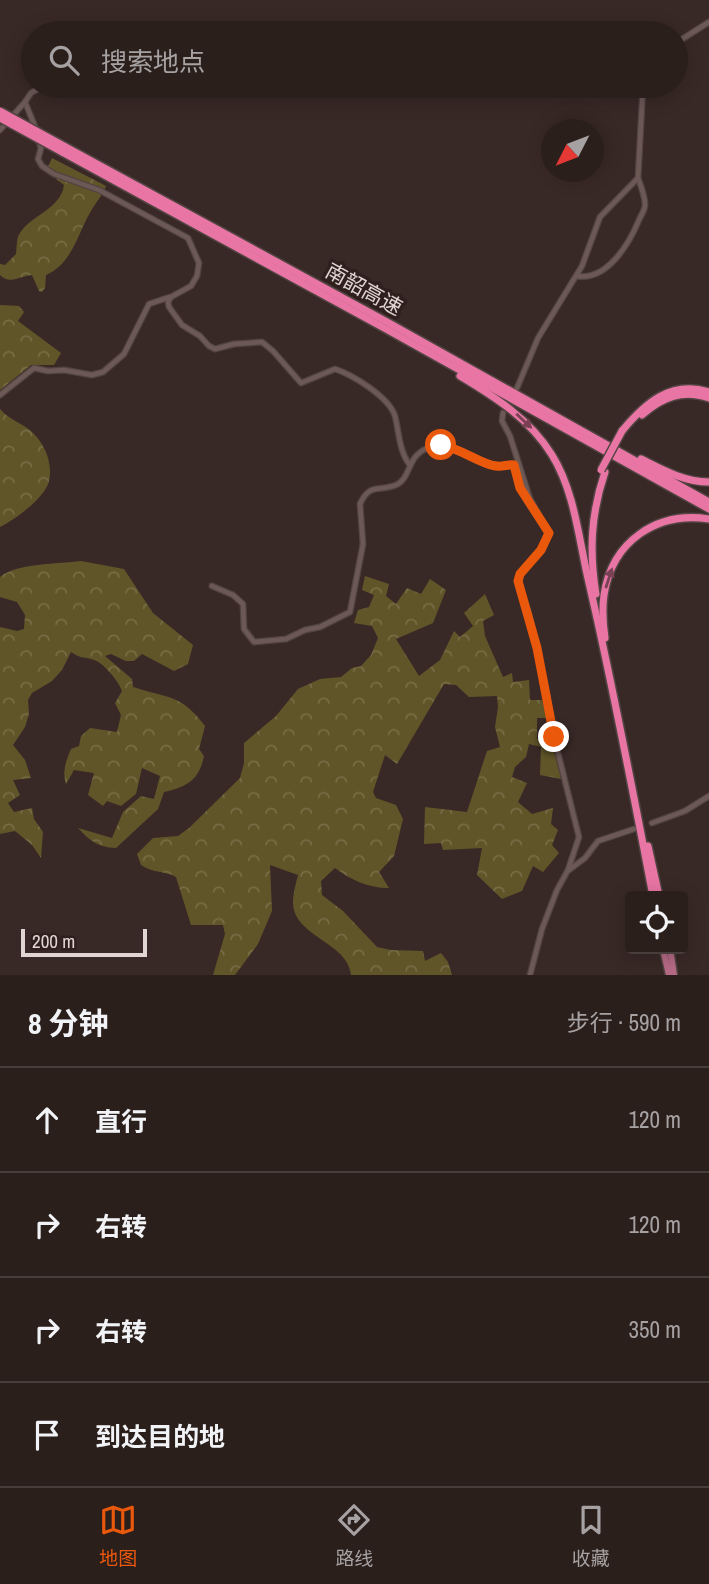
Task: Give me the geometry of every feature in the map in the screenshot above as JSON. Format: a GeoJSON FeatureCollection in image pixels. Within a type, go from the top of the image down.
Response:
{"type":"FeatureCollection","features":[{"type":"Feature","properties":{"kind":"highway","name":"南韶高速"},"geometry":{"type":"LineString","coordinates":[[0,111],[63,149],[709,509]]}},
{"type":"Feature","properties":{"kind":"highway","name":"南韶高速"},"geometry":{"type":"LineString","coordinates":[[0,118],[63,149],[534,404],[709,502]]}},
{"type":"Feature","properties":{"kind":"highway"},"geometry":{"type":"LineString","coordinates":[[386,329],[505,405],[538,434],[554,456],[565,483],[589,584],[652,891]]}},
{"type":"Feature","properties":{"kind":"highway"},"geometry":{"type":"LineString","coordinates":[[589,584],[589,513],[603,471],[624,432],[648,403],[662,394],[689,388],[709,392]]}},
{"type":"Feature","properties":{"kind":"highway"},"geometry":{"type":"LineString","coordinates":[[624,432],[661,400],[686,394],[709,398]]}},
{"type":"Feature","properties":{"kind":"highway"},"geometry":{"type":"LineString","coordinates":[[534,404],[680,478],[709,482]]}},
{"type":"Feature","properties":{"kind":"highway"},"geometry":{"type":"LineString","coordinates":[[603,471],[594,508],[591,544],[594,583],[658,891]]}},
{"type":"Feature","properties":{"kind":"highway"},"geometry":{"type":"LineString","coordinates":[[606,646],[604,596],[611,570],[623,548],[657,523],[674,518],[709,519]]}},
{"type":"Feature","properties":{"kind":"main road"},"geometry":{"type":"LineString","coordinates":[[664,954],[669,975]]}},
{"type":"Feature","properties":{"kind":"main road"},"geometry":{"type":"LineString","coordinates":[[671,954],[674,975]]}},
{"type":"Feature","properties":{"kind":"street"},"geometry":{"type":"LineString","coordinates":[[688,35],[709,22]]}},
{"type":"Feature","properties":{"kind":"street"},"geometry":{"type":"LineString","coordinates":[[0,130],[28,98]]}},
{"type":"Feature","properties":{"kind":"street"},"geometry":{"type":"LineString","coordinates":[[577,276],[585,277],[602,270],[634,235],[645,202],[638,178],[642,98]]}},
{"type":"Feature","properties":{"kind":"street"},"geometry":{"type":"LineString","coordinates":[[0,395],[34,368],[85,374],[103,372],[124,354],[149,304],[171,297],[191,286],[197,276],[199,263],[188,238],[99,190],[54,174],[42,166],[38,159],[41,148],[36,129],[25,102]]}},
{"type":"Feature","properties":{"kind":"street"},"geometry":{"type":"LineString","coordinates":[[517,388],[538,338],[577,276],[600,217],[638,178]]}},
{"type":"Feature","properties":{"kind":"street"},"geometry":{"type":"LineString","coordinates":[[171,297],[169,307],[182,325],[200,335],[215,349],[234,344],[262,342],[301,383],[335,369],[370,388],[394,413],[399,440],[409,464]]}},
{"type":"Feature","properties":{"kind":"street"},"geometry":{"type":"LineString","coordinates":[[503,413],[502,421],[510,436],[530,499],[549,533],[541,550],[520,574],[519,589],[528,611],[554,737],[579,837],[568,870],[556,890],[542,929],[530,975]]}},
{"type":"Feature","properties":{"kind":"street"},"geometry":{"type":"LineString","coordinates":[[212,586],[243,604],[244,629],[254,642],[286,639],[343,616],[352,607],[362,557],[360,504],[372,489],[396,485],[402,481],[409,464],[429,447],[451,446],[497,467],[514,465],[520,488],[530,499]]}},
{"type":"Feature","properties":{"kind":"street"},"geometry":{"type":"LineString","coordinates":[[652,823],[685,811],[709,796]]}},
{"type":"Feature","properties":{"kind":"street"},"geometry":{"type":"LineString","coordinates":[[568,870],[585,858],[598,841],[634,829]]}},
{"type":"Feature","properties":{"kind":"green space"},"geometry":{"type":"Polygon","coordinates":[[[52,158],[106,186],[68,256],[46,275],[42,292],[32,275],[11,280],[4,278],[0,275],[0,264],[5,265],[16,254],[18,238],[25,227],[52,206],[62,193],[64,185],[46,171],[52,158]]]}},
{"type":"Feature","properties":{"kind":"green space"},"geometry":{"type":"Polygon","coordinates":[[[0,305],[19,306],[24,312],[18,321],[61,353],[54,365],[31,365],[0,390],[0,305]]]}},
{"type":"Feature","properties":{"kind":"green space"},"geometry":{"type":"Polygon","coordinates":[[[0,409],[30,430],[38,439],[48,457],[50,477],[45,490],[34,503],[0,527],[0,409]]]}},
{"type":"Feature","properties":{"kind":"green space"},"geometry":{"type":"Polygon","coordinates":[[[81,561],[124,569],[153,613],[193,645],[188,664],[174,671],[142,654],[134,661],[126,661],[111,654],[105,656],[132,679],[133,687],[181,702],[196,715],[205,726],[199,749],[204,756],[195,777],[179,788],[164,792],[158,809],[116,848],[99,845],[91,840],[78,828],[112,838],[123,812],[141,796],[154,799],[160,776],[142,768],[136,794],[121,806],[107,801],[103,806],[88,795],[94,773],[74,770],[66,784],[66,762],[71,749],[79,746],[81,736],[90,728],[117,732],[121,715],[115,703],[122,691],[102,665],[71,652],[62,670],[52,681],[32,693],[28,700],[29,714],[25,727],[13,745],[25,760],[31,778],[13,780],[20,795],[8,803],[14,812],[32,808],[34,819],[43,832],[41,858],[32,845],[15,831],[0,834],[0,627],[17,631],[24,629],[25,615],[17,602],[0,597],[0,577],[16,569],[81,561]]]}},
{"type":"Feature","properties":{"kind":"green space"},"geometry":{"type":"Polygon","coordinates":[[[365,576],[389,584],[386,596],[396,604],[407,588],[421,594],[430,579],[446,590],[433,623],[396,639],[419,676],[440,660],[454,631],[460,637],[473,626],[464,613],[485,594],[494,615],[483,621],[485,636],[503,677],[512,673],[513,682],[529,680],[530,700],[542,700],[547,718],[537,718],[537,739],[551,738],[561,779],[540,775],[541,747],[529,744],[526,757],[515,767],[512,777],[527,783],[518,802],[532,814],[553,808],[551,824],[558,830],[552,845],[559,853],[543,872],[533,866],[522,891],[502,899],[477,875],[482,848],[443,850],[441,843],[424,844],[425,807],[467,812],[487,751],[500,747],[495,727],[497,696],[469,697],[456,685],[444,684],[397,764],[385,755],[373,792],[376,798],[396,805],[403,819],[394,856],[379,872],[389,888],[360,882],[335,868],[321,881],[322,895],[343,911],[377,947],[423,951],[425,961],[441,953],[448,962],[452,975],[351,975],[348,964],[341,955],[302,924],[296,915],[293,900],[298,875],[270,865],[272,911],[258,944],[235,975],[213,975],[225,934],[223,925],[191,925],[176,877],[141,865],[137,854],[153,838],[178,836],[189,828],[240,778],[244,763],[244,743],[276,716],[298,689],[320,679],[341,677],[352,668],[361,666],[371,655],[378,638],[372,626],[354,623],[358,610],[369,607],[374,595],[362,590],[365,576]]]}},
{"type":"Feature","properties":{"kind":"route"},"geometry":{"type":"LineString","coordinates":[[441,445],[462,450],[497,467],[514,465],[520,488],[548,528],[548,537],[541,550],[520,574],[518,581],[537,648],[554,737]]}}]}
